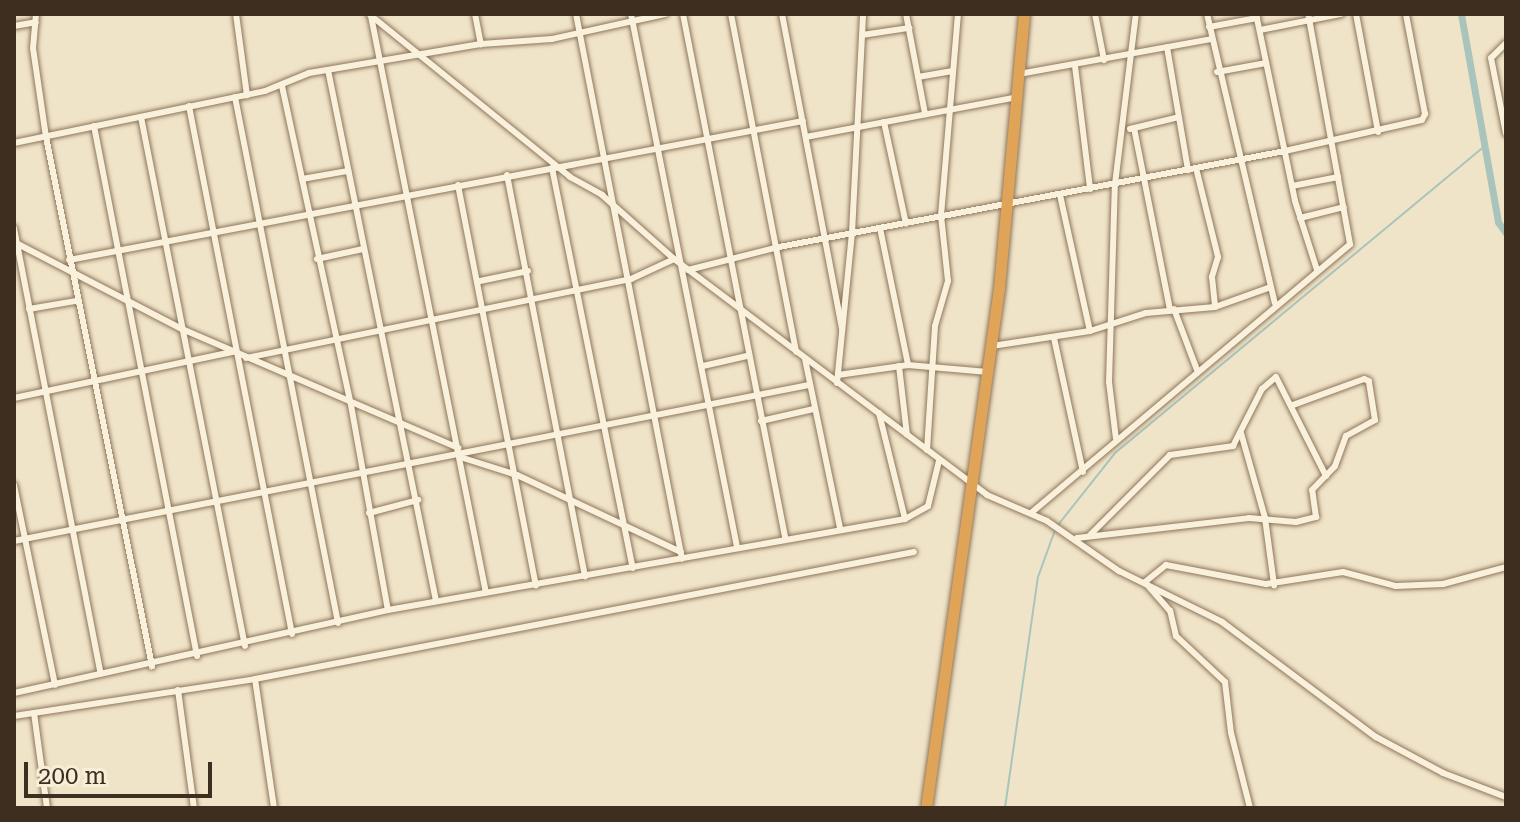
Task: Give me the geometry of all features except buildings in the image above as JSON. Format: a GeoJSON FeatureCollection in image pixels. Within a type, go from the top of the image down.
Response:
{"type":"FeatureCollection","features":[{"type":"Feature","properties":{"kind":"highway"},"geometry":{"type":"LineString","coordinates":[[926,808],[992,346],[1009,205],[1024,14]]}},
{"type":"Feature","properties":{"kind":"street"},"geometry":{"type":"LineString","coordinates":[[236,14],[247,95]]}},
{"type":"Feature","properties":{"kind":"street"},"geometry":{"type":"LineString","coordinates":[[370,14],[554,167],[618,212],[677,262],[805,359],[838,379],[990,498],[1031,513],[1077,538],[1119,571],[1244,636],[1376,737],[1443,773],[1506,797]]}},
{"type":"Feature","properties":{"kind":"street"},"geometry":{"type":"LineString","coordinates":[[370,14],[434,316],[486,593]]}},
{"type":"Feature","properties":{"kind":"street"},"geometry":{"type":"LineString","coordinates":[[475,14],[481,44]]}},
{"type":"Feature","properties":{"kind":"street"},"geometry":{"type":"LineString","coordinates":[[576,14],[601,158],[618,212],[631,279],[681,556]]}},
{"type":"Feature","properties":{"kind":"street"},"geometry":{"type":"LineString","coordinates":[[14,143],[247,95],[282,86],[304,74],[381,64],[416,54],[481,44],[539,41],[632,17],[665,14]]}},
{"type":"Feature","properties":{"kind":"street"},"geometry":{"type":"LineString","coordinates":[[683,14],[731,257],[736,307],[785,537]]}},
{"type":"Feature","properties":{"kind":"street"},"geometry":{"type":"LineString","coordinates":[[731,14],[779,247],[796,352]]}},
{"type":"Feature","properties":{"kind":"street"},"geometry":{"type":"LineString","coordinates":[[782,14],[827,240],[843,338]]}},
{"type":"Feature","properties":{"kind":"street"},"geometry":{"type":"LineString","coordinates":[[838,379],[852,233],[863,14]]}},
{"type":"Feature","properties":{"kind":"street"},"geometry":{"type":"LineString","coordinates":[[906,14],[925,114]]}},
{"type":"Feature","properties":{"kind":"street"},"geometry":{"type":"LineString","coordinates":[[927,451],[936,321],[948,281],[941,216],[958,14]]}},
{"type":"Feature","properties":{"kind":"street"},"geometry":{"type":"LineString","coordinates":[[1095,14],[1104,60]]}},
{"type":"Feature","properties":{"kind":"street"},"geometry":{"type":"LineString","coordinates":[[1116,439],[1109,390],[1115,184],[1135,52],[1136,14]]}},
{"type":"Feature","properties":{"kind":"street"},"geometry":{"type":"LineString","coordinates":[[1207,14],[1217,72],[1268,288],[1275,303]]}},
{"type":"Feature","properties":{"kind":"street"},"geometry":{"type":"LineString","coordinates":[[1260,30],[1309,17],[1341,14]]}},
{"type":"Feature","properties":{"kind":"street"},"geometry":{"type":"LineString","coordinates":[[1356,14],[1378,132]]}},
{"type":"Feature","properties":{"kind":"street"},"geometry":{"type":"LineString","coordinates":[[688,270],[779,247],[1285,151],[1422,120],[1425,114],[1406,14]]}},
{"type":"Feature","properties":{"kind":"street"},"geometry":{"type":"LineString","coordinates":[[1209,27],[1257,16],[1292,186],[1317,270]]}},
{"type":"Feature","properties":{"kind":"street"},"geometry":{"type":"LineString","coordinates":[[632,17],[677,262],[711,403],[737,547]]}},
{"type":"Feature","properties":{"kind":"street"},"geometry":{"type":"LineString","coordinates":[[1031,513],[1083,472],[1116,439],[1275,303],[1350,244],[1309,17]]}},
{"type":"Feature","properties":{"kind":"street"},"geometry":{"type":"LineString","coordinates":[[14,26],[36,18],[33,48],[46,137],[120,521],[152,666]]}},
{"type":"Feature","properties":{"kind":"street"},"geometry":{"type":"LineString","coordinates":[[862,35],[909,28]]}},
{"type":"Feature","properties":{"kind":"street"},"geometry":{"type":"LineString","coordinates":[[1019,74],[1211,39]]}},
{"type":"Feature","properties":{"kind":"street"},"geometry":{"type":"LineString","coordinates":[[1506,43],[1491,58],[1506,134]]}},
{"type":"Feature","properties":{"kind":"street"},"geometry":{"type":"LineString","coordinates":[[1167,47],[1179,117],[1218,257],[1212,277],[1215,307]]}},
{"type":"Feature","properties":{"kind":"street"},"geometry":{"type":"LineString","coordinates":[[1217,72],[1266,63]]}},
{"type":"Feature","properties":{"kind":"street"},"geometry":{"type":"LineString","coordinates":[[1075,66],[1090,189]]}},
{"type":"Feature","properties":{"kind":"street"},"geometry":{"type":"LineString","coordinates":[[328,70],[363,249],[418,500],[436,601]]}},
{"type":"Feature","properties":{"kind":"street"},"geometry":{"type":"LineString","coordinates":[[918,77],[952,71]]}},
{"type":"Feature","properties":{"kind":"street"},"geometry":{"type":"LineString","coordinates":[[1495,80],[1506,78]]}},
{"type":"Feature","properties":{"kind":"street"},"geometry":{"type":"LineString","coordinates":[[282,86],[351,405],[388,610]]}},
{"type":"Feature","properties":{"kind":"street"},"geometry":{"type":"LineString","coordinates":[[235,97],[338,623]]}},
{"type":"Feature","properties":{"kind":"street"},"geometry":{"type":"LineString","coordinates":[[806,137],[1018,97]]}},
{"type":"Feature","properties":{"kind":"street"},"geometry":{"type":"LineString","coordinates":[[189,106],[292,634]]}},
{"type":"Feature","properties":{"kind":"street"},"geometry":{"type":"LineString","coordinates":[[141,117],[245,646]]}},
{"type":"Feature","properties":{"kind":"street"},"geometry":{"type":"LineString","coordinates":[[1123,130],[1179,117]]}},
{"type":"Feature","properties":{"kind":"street"},"geometry":{"type":"LineString","coordinates":[[69,260],[261,227],[507,175],[803,121]]}},
{"type":"Feature","properties":{"kind":"street"},"geometry":{"type":"LineString","coordinates":[[884,122],[906,224]]}},
{"type":"Feature","properties":{"kind":"street"},"geometry":{"type":"LineString","coordinates":[[94,126],[125,302],[143,374],[197,656]]}},
{"type":"Feature","properties":{"kind":"street"},"geometry":{"type":"LineString","coordinates":[[1134,128],[1172,310],[1197,370]]}},
{"type":"Feature","properties":{"kind":"street"},"geometry":{"type":"LineString","coordinates":[[554,167],[633,568]]}},
{"type":"Feature","properties":{"kind":"street"},"geometry":{"type":"LineString","coordinates":[[302,179],[348,171]]}},
{"type":"Feature","properties":{"kind":"street"},"geometry":{"type":"LineString","coordinates":[[507,175],[585,576]]}},
{"type":"Feature","properties":{"kind":"street"},"geometry":{"type":"LineString","coordinates":[[1292,186],[1338,177]]}},
{"type":"Feature","properties":{"kind":"street"},"geometry":{"type":"LineString","coordinates":[[458,185],[486,306],[536,585]]}},
{"type":"Feature","properties":{"kind":"street"},"geometry":{"type":"LineString","coordinates":[[1060,195],[1090,331]]}},
{"type":"Feature","properties":{"kind":"street"},"geometry":{"type":"LineString","coordinates":[[1300,218],[1344,207]]}},
{"type":"Feature","properties":{"kind":"street"},"geometry":{"type":"LineString","coordinates":[[14,228],[18,274],[47,392],[101,674]]}},
{"type":"Feature","properties":{"kind":"street"},"geometry":{"type":"LineString","coordinates":[[880,228],[908,365]]}},
{"type":"Feature","properties":{"kind":"street"},"geometry":{"type":"LineString","coordinates":[[15,243],[182,329],[517,475],[626,526],[681,556]]}},
{"type":"Feature","properties":{"kind":"street"},"geometry":{"type":"LineString","coordinates":[[317,259],[363,249]]}},
{"type":"Feature","properties":{"kind":"street"},"geometry":{"type":"LineString","coordinates":[[246,358],[434,316],[631,279],[677,262]]}},
{"type":"Feature","properties":{"kind":"street"},"geometry":{"type":"LineString","coordinates":[[480,281],[528,271]]}},
{"type":"Feature","properties":{"kind":"street"},"geometry":{"type":"LineString","coordinates":[[992,346],[1090,331],[1134,315],[1215,307],[1268,288]]}},
{"type":"Feature","properties":{"kind":"street"},"geometry":{"type":"LineString","coordinates":[[29,309],[76,301]]}},
{"type":"Feature","properties":{"kind":"street"},"geometry":{"type":"LineString","coordinates":[[1054,338],[1083,472]]}},
{"type":"Feature","properties":{"kind":"street"},"geometry":{"type":"LineString","coordinates":[[14,398],[235,353]]}},
{"type":"Feature","properties":{"kind":"street"},"geometry":{"type":"LineString","coordinates":[[703,366],[747,356]]}},
{"type":"Feature","properties":{"kind":"street"},"geometry":{"type":"LineString","coordinates":[[805,359],[840,528]]}},
{"type":"Feature","properties":{"kind":"street"},"geometry":{"type":"LineString","coordinates":[[838,379],[908,365],[988,372]]}},
{"type":"Feature","properties":{"kind":"street"},"geometry":{"type":"LineString","coordinates":[[899,366],[907,435]]}},
{"type":"Feature","properties":{"kind":"street"},"geometry":{"type":"LineString","coordinates":[[1089,536],[1170,455],[1230,448],[1241,433],[1257,397],[1273,378],[1281,379],[1326,476]]}},
{"type":"Feature","properties":{"kind":"street"},"geometry":{"type":"LineString","coordinates":[[1077,538],[1265,518],[1296,522],[1316,517],[1312,490],[1326,476],[1346,436],[1375,420],[1369,381],[1364,379],[1293,405]]}},
{"type":"Feature","properties":{"kind":"street"},"geometry":{"type":"LineString","coordinates":[[14,541],[120,521],[216,498],[809,385]]}},
{"type":"Feature","properties":{"kind":"street"},"geometry":{"type":"LineString","coordinates":[[761,421],[814,409]]}},
{"type":"Feature","properties":{"kind":"street"},"geometry":{"type":"LineString","coordinates":[[879,413],[905,519]]}},
{"type":"Feature","properties":{"kind":"street"},"geometry":{"type":"LineString","coordinates":[[1241,433],[1265,518],[1274,585]]}},
{"type":"Feature","properties":{"kind":"street"},"geometry":{"type":"LineString","coordinates":[[14,693],[245,646],[388,610],[633,568],[785,537],[905,519],[928,506],[939,461]]}},
{"type":"Feature","properties":{"kind":"street"},"geometry":{"type":"LineString","coordinates":[[14,485],[55,685]]}},
{"type":"Feature","properties":{"kind":"street"},"geometry":{"type":"LineString","coordinates":[[369,513],[418,500]]}},
{"type":"Feature","properties":{"kind":"street"},"geometry":{"type":"LineString","coordinates":[[14,716],[255,679],[914,552]]}},
{"type":"Feature","properties":{"kind":"street"},"geometry":{"type":"LineString","coordinates":[[1145,582],[1166,565],[1274,585],[1343,572],[1396,586],[1432,585],[1506,567]]}},
{"type":"Feature","properties":{"kind":"street"},"geometry":{"type":"LineString","coordinates":[[1145,582],[1170,611],[1176,636],[1225,682],[1231,733],[1250,808]]}},
{"type":"Feature","properties":{"kind":"street"},"geometry":{"type":"LineString","coordinates":[[255,679],[274,808]]}},
{"type":"Feature","properties":{"kind":"street"},"geometry":{"type":"LineString","coordinates":[[178,690],[194,808]]}},
{"type":"Feature","properties":{"kind":"street"},"geometry":{"type":"LineString","coordinates":[[34,713],[47,808]]}},
{"type":"Feature","properties":{"kind":"waterway"},"geometry":{"type":"LineString","coordinates":[[1461,14],[1498,222],[1506,233]]}},
{"type":"Feature","properties":{"kind":"waterway"},"geometry":{"type":"LineString","coordinates":[[1058,525],[1115,453],[1485,146]]}},
{"type":"Feature","properties":{"kind":"waterway"},"geometry":{"type":"LineString","coordinates":[[1005,808],[1038,577],[1055,530]]}}]}
